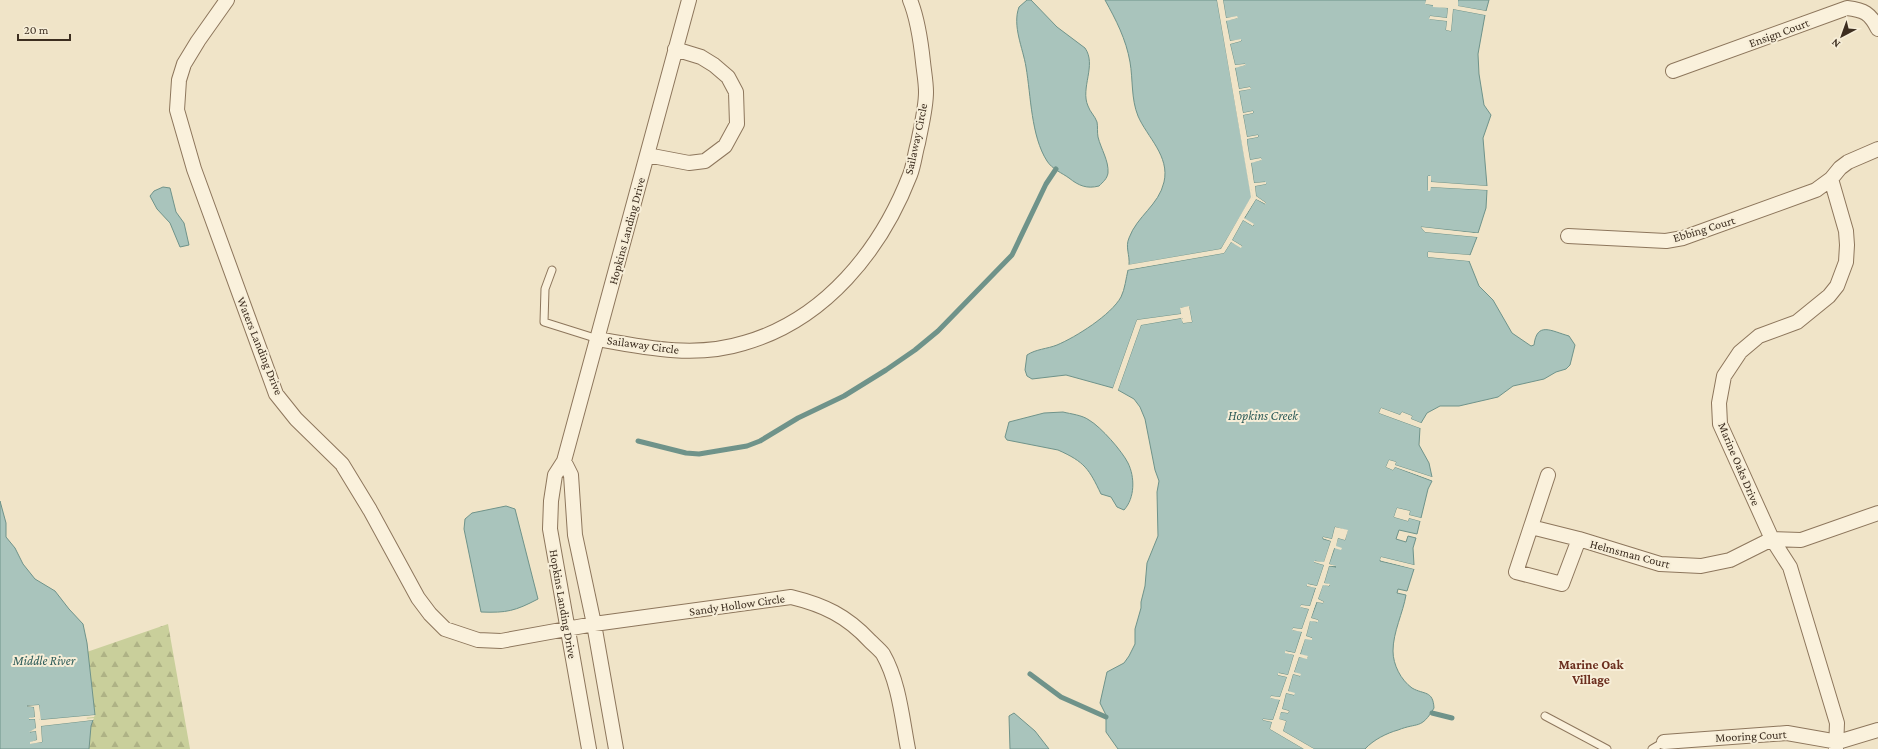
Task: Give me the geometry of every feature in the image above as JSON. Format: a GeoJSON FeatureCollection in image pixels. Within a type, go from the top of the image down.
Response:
{"type":"FeatureCollection","features":[{"type":"Feature","properties":{"kind":"street","name":"Waters Landing Drive"},"geometry":{"type":"LineString","coordinates":[[227,0],[198,41],[184,64],[179,80],[177,110],[194,169],[276,394],[296,419],[342,464],[370,510],[418,598],[430,614],[445,629],[478,640],[501,641],[594,624]]}},
{"type":"Feature","properties":{"kind":"street","name":"Hopkins Landing Drive"},"geometry":{"type":"LineString","coordinates":[[589,749],[550,529],[551,501],[555,476],[564,461],[689,0]]}},
{"type":"Feature","properties":{"kind":"street","name":"Sailaway Circle"},"geometry":{"type":"LineString","coordinates":[[598,339],[668,351],[708,351],[744,343],[782,329],[820,304],[848,278],[876,242],[895,208],[910,173],[921,130],[926,92],[921,47],[910,0]]}},
{"type":"Feature","properties":{"kind":"street","name":"Ensign Court"},"geometry":{"type":"LineString","coordinates":[[1673,71],[1847,8],[1860,10],[1870,15],[1878,29]]}},
{"type":"Feature","properties":{"kind":"street"},"geometry":{"type":"LineString","coordinates":[[647,156],[689,163],[705,161],[725,146],[737,124],[736,92],[728,77],[702,57],[675,49]]}},
{"type":"Feature","properties":{"kind":"street","name":"Ebbing Court"},"geometry":{"type":"LineString","coordinates":[[1568,236],[1666,241],[1683,238],[1816,190],[1831,179],[1840,168],[1848,162],[1878,149]]}},
{"type":"Feature","properties":{"kind":"street","name":"Marine Oaks Drive"},"geometry":{"type":"LineString","coordinates":[[1831,179],[1846,230],[1847,245],[1846,262],[1837,286],[1829,296],[1797,322],[1759,336],[1740,352],[1724,376],[1719,403],[1720,424],[1772,539],[1790,567],[1837,723],[1837,746]]}},
{"type":"Feature","properties":{"kind":"street","name":"Hopkins Landing Drive"},"geometry":{"type":"LineString","coordinates":[[564,461],[571,475],[575,534],[594,624],[616,749]]}},
{"type":"Feature","properties":{"kind":"street","name":"Helmsman Court"},"geometry":{"type":"LineString","coordinates":[[1548,475],[1516,572],[1562,584],[1579,539]]}},
{"type":"Feature","properties":{"kind":"street"},"geometry":{"type":"LineString","coordinates":[[1772,539],[1801,540],[1878,513]]}},
{"type":"Feature","properties":{"kind":"street","name":"Helmsman Court"},"geometry":{"type":"LineString","coordinates":[[1531,527],[1579,539],[1660,564],[1681,566],[1701,566],[1730,560],[1772,539]]}},
{"type":"Feature","properties":{"kind":"street","name":"Sandy Hollow Circle"},"geometry":{"type":"LineString","coordinates":[[594,624],[791,598],[814,603],[838,614],[858,628],[882,654],[897,690],[908,749]]}},
{"type":"Feature","properties":{"kind":"street"},"geometry":{"type":"LineString","coordinates":[[1837,746],[1878,730]]}},
{"type":"Feature","properties":{"kind":"street","name":"Mooring Court"},"geometry":{"type":"LineString","coordinates":[[1658,746],[1787,733],[1837,746]]}},
{"type":"Feature","properties":{"kind":"lane"},"geometry":{"type":"LineString","coordinates":[[552,270],[545,289],[544,322],[598,339]]}},
{"type":"Feature","properties":{"kind":"lane"},"geometry":{"type":"LineString","coordinates":[[1545,716],[1607,749]]}},
{"type":"Feature","properties":{"kind":"green space"},"geometry":{"type":"Polygon","coordinates":[[[168,624],[190,749],[83,749],[88,732],[81,654],[168,624]]]}},
{"type":"Feature","properties":{"kind":"water"},"geometry":{"type":"Polygon","coordinates":[[[1027,0],[1031,0],[1057,27],[1085,48],[1088,55],[1089,69],[1086,99],[1097,122],[1098,137],[1108,168],[1107,177],[1099,186],[1087,187],[1076,183],[1057,171],[1047,161],[1042,151],[1032,116],[1026,67],[1017,29],[1017,14],[1019,7],[1027,0]]]}},
{"type":"Feature","properties":{"kind":"water"},"geometry":{"type":"Polygon","coordinates":[[[1105,0],[1217,0],[1252,197],[1221,249],[1129,265],[1127,245],[1129,238],[1137,223],[1158,197],[1164,182],[1165,173],[1161,155],[1138,116],[1134,103],[1131,69],[1126,45],[1117,22],[1105,0]]]}},
{"type":"Feature","properties":{"kind":"water","name":"Hopkins Creek"},"geometry":{"type":"Polygon","coordinates":[[[1223,0],[1426,0],[1426,4],[1448,8],[1447,18],[1430,16],[1430,19],[1447,21],[1446,30],[1451,31],[1453,9],[1485,15],[1478,54],[1479,74],[1484,105],[1491,115],[1483,138],[1487,186],[1431,182],[1430,176],[1428,176],[1428,190],[1431,187],[1487,190],[1486,208],[1478,233],[1421,227],[1425,232],[1477,237],[1470,255],[1428,252],[1428,257],[1469,261],[1479,286],[1493,300],[1512,333],[1531,346],[1534,345],[1538,333],[1542,330],[1551,330],[1569,336],[1575,345],[1570,365],[1566,369],[1556,372],[1544,379],[1513,386],[1498,397],[1459,406],[1440,406],[1427,413],[1421,423],[1411,419],[1412,416],[1402,412],[1400,415],[1381,408],[1379,413],[1420,428],[1419,445],[1429,463],[1432,477],[1395,465],[1396,462],[1389,460],[1386,467],[1393,470],[1395,467],[1432,481],[1428,489],[1421,518],[1409,515],[1410,511],[1397,508],[1394,517],[1408,521],[1409,518],[1420,521],[1417,534],[1399,530],[1396,539],[1406,542],[1408,536],[1416,538],[1413,548],[1414,565],[1381,557],[1380,561],[1414,569],[1407,591],[1398,589],[1397,593],[1406,595],[1393,644],[1393,656],[1398,672],[1404,681],[1412,688],[1430,696],[1432,698],[1434,708],[1426,720],[1422,723],[1385,735],[1365,749],[1314,749],[1283,731],[1286,721],[1278,719],[1281,712],[1288,713],[1289,711],[1282,709],[1286,693],[1294,695],[1288,691],[1293,674],[1300,676],[1294,672],[1299,657],[1308,657],[1300,655],[1305,638],[1312,638],[1306,636],[1310,620],[1317,622],[1318,620],[1311,618],[1317,602],[1324,602],[1318,599],[1323,584],[1330,585],[1324,583],[1329,566],[1336,567],[1329,564],[1338,538],[1345,540],[1347,531],[1335,527],[1332,539],[1323,537],[1323,539],[1331,541],[1324,563],[1314,562],[1324,565],[1317,586],[1308,584],[1307,586],[1316,587],[1310,606],[1301,605],[1301,607],[1309,609],[1302,629],[1293,628],[1293,630],[1302,631],[1295,653],[1285,652],[1294,655],[1288,675],[1279,673],[1278,675],[1287,677],[1280,697],[1271,696],[1271,698],[1280,699],[1273,720],[1263,719],[1272,722],[1270,729],[1304,749],[1118,749],[1106,732],[1106,715],[1100,703],[1107,672],[1124,663],[1135,644],[1135,629],[1145,586],[1147,563],[1158,536],[1157,492],[1159,481],[1155,470],[1145,419],[1140,407],[1134,399],[1118,390],[1141,325],[1182,318],[1183,323],[1192,322],[1189,307],[1181,308],[1181,314],[1137,320],[1113,388],[1066,375],[1032,379],[1027,376],[1025,370],[1027,355],[1034,351],[1065,341],[1092,325],[1109,311],[1121,297],[1128,270],[1224,253],[1231,242],[1242,246],[1232,240],[1243,220],[1253,226],[1254,225],[1244,219],[1256,199],[1265,204],[1266,203],[1256,196],[1255,186],[1266,184],[1265,182],[1254,183],[1251,162],[1261,160],[1261,158],[1250,160],[1247,142],[1247,139],[1258,137],[1258,135],[1247,137],[1243,115],[1253,113],[1253,111],[1243,113],[1239,91],[1250,89],[1250,87],[1239,89],[1235,67],[1245,64],[1235,65],[1230,44],[1241,40],[1230,41],[1226,20],[1237,17],[1226,18],[1223,0]]]}},
{"type":"Feature","properties":{"kind":"water"},"geometry":{"type":"Polygon","coordinates":[[[1458,0],[1489,0],[1486,11],[1457,6],[1458,0]]]}},
{"type":"Feature","properties":{"kind":"water"},"geometry":{"type":"Polygon","coordinates":[[[163,187],[170,188],[176,212],[184,223],[189,245],[180,247],[170,223],[157,209],[150,196],[154,191],[163,187]]]}},
{"type":"Feature","properties":{"kind":"water"},"geometry":{"type":"Polygon","coordinates":[[[1063,412],[1086,418],[1094,423],[1111,440],[1125,458],[1132,475],[1133,487],[1130,500],[1124,510],[1117,507],[1111,497],[1101,494],[1089,472],[1074,458],[1058,450],[1007,440],[1005,437],[1009,422],[1044,413],[1063,412]]]}},
{"type":"Feature","properties":{"kind":"water","name":"Middle River"},"geometry":{"type":"Polygon","coordinates":[[[0,501],[6,523],[6,537],[15,548],[23,564],[35,579],[55,591],[83,624],[87,643],[95,715],[40,720],[39,705],[27,706],[34,707],[35,717],[29,719],[35,719],[36,729],[30,732],[36,731],[37,740],[30,743],[42,742],[41,726],[93,720],[89,749],[0,749],[0,501]]]}},
{"type":"Feature","properties":{"kind":"water"},"geometry":{"type":"Polygon","coordinates":[[[506,506],[515,509],[538,599],[511,610],[481,612],[464,529],[465,519],[472,513],[506,506]]]}},
{"type":"Feature","properties":{"kind":"water"},"geometry":{"type":"Polygon","coordinates":[[[1014,713],[1035,731],[1049,749],[1010,749],[1009,716],[1014,713]]]}},
{"type":"Feature","properties":{"kind":"pier"},"geometry":{"type":"Polygon","coordinates":[[[1217,0],[1219,0],[1253,197],[1222,250],[1128,267],[1127,265],[1221,249],[1251,197],[1217,0]]]}},
{"type":"Feature","properties":{"kind":"pier"},"geometry":{"type":"Polygon","coordinates":[[[1221,0],[1223,0],[1226,18],[1237,16],[1238,18],[1226,21],[1230,41],[1241,39],[1241,41],[1230,44],[1235,65],[1246,65],[1235,68],[1239,89],[1250,87],[1251,89],[1239,91],[1243,113],[1253,111],[1253,113],[1243,115],[1247,137],[1258,135],[1258,137],[1247,139],[1247,142],[1250,160],[1261,158],[1262,160],[1251,163],[1254,183],[1266,182],[1266,184],[1255,186],[1256,196],[1266,204],[1256,199],[1244,218],[1254,224],[1253,226],[1243,220],[1232,240],[1242,246],[1241,248],[1231,242],[1224,253],[1126,270],[1128,268],[1223,251],[1255,197],[1221,0]]]}},
{"type":"Feature","properties":{"kind":"pier"},"geometry":{"type":"Polygon","coordinates":[[[1426,0],[1454,5],[1455,0],[1458,0],[1458,6],[1486,11],[1485,15],[1453,9],[1451,31],[1446,30],[1447,21],[1429,19],[1430,16],[1447,18],[1448,8],[1433,7],[1433,5],[1425,4],[1426,0]]]}},
{"type":"Feature","properties":{"kind":"pier"},"geometry":{"type":"Polygon","coordinates":[[[1428,176],[1431,176],[1431,182],[1487,186],[1487,188],[1487,190],[1431,187],[1430,191],[1428,191],[1428,176]],[[1430,184],[1430,185],[1487,188],[1430,184]]]}},
{"type":"Feature","properties":{"kind":"pier"},"geometry":{"type":"Polygon","coordinates":[[[1421,227],[1478,233],[1477,237],[1425,232],[1421,227]]]}},
{"type":"Feature","properties":{"kind":"pier"},"geometry":{"type":"Polygon","coordinates":[[[1428,252],[1470,255],[1469,257],[1430,254],[1430,256],[1469,259],[1469,261],[1428,257],[1428,252]]]}},
{"type":"Feature","properties":{"kind":"pier"},"geometry":{"type":"Polygon","coordinates":[[[1189,306],[1192,322],[1183,323],[1181,318],[1141,325],[1118,390],[1116,389],[1139,323],[1181,316],[1138,322],[1115,389],[1113,388],[1137,320],[1181,314],[1180,308],[1189,306]],[[1188,309],[1183,310],[1181,316],[1184,321],[1190,320],[1188,309]]]}},
{"type":"Feature","properties":{"kind":"pier"},"geometry":{"type":"Polygon","coordinates":[[[1381,408],[1400,415],[1402,412],[1412,416],[1411,419],[1421,423],[1421,425],[1410,421],[1409,417],[1403,415],[1400,417],[1382,411],[1420,426],[1420,428],[1379,413],[1381,408]]]}},
{"type":"Feature","properties":{"kind":"pier"},"geometry":{"type":"Polygon","coordinates":[[[1389,460],[1396,462],[1395,465],[1432,477],[1432,480],[1395,467],[1393,470],[1386,467],[1389,460]]]}},
{"type":"Feature","properties":{"kind":"pier"},"geometry":{"type":"Polygon","coordinates":[[[1397,508],[1410,511],[1409,515],[1421,518],[1420,521],[1409,518],[1408,521],[1394,517],[1397,508]]]}},
{"type":"Feature","properties":{"kind":"pier"},"geometry":{"type":"Polygon","coordinates":[[[1335,527],[1348,530],[1345,540],[1338,538],[1336,546],[1342,548],[1341,550],[1334,548],[1329,564],[1336,566],[1329,566],[1324,583],[1330,584],[1329,586],[1323,585],[1318,599],[1324,602],[1316,602],[1311,618],[1318,620],[1318,622],[1310,621],[1306,636],[1312,638],[1312,640],[1305,639],[1300,654],[1308,656],[1307,659],[1299,657],[1294,672],[1301,674],[1300,676],[1293,674],[1288,691],[1295,693],[1294,695],[1286,693],[1282,709],[1289,711],[1288,713],[1281,712],[1279,719],[1286,721],[1283,731],[1314,749],[1310,749],[1281,732],[1283,722],[1276,719],[1332,547],[1337,536],[1343,537],[1345,532],[1337,529],[1272,728],[1306,749],[1304,749],[1270,729],[1272,722],[1263,719],[1273,720],[1280,700],[1270,698],[1271,696],[1280,697],[1287,677],[1278,675],[1278,673],[1288,675],[1294,655],[1285,653],[1285,651],[1295,653],[1302,632],[1292,630],[1293,628],[1302,629],[1309,609],[1300,607],[1301,605],[1310,606],[1316,588],[1307,586],[1307,584],[1317,586],[1324,565],[1314,561],[1324,562],[1331,541],[1323,537],[1332,539],[1335,527]]]}},
{"type":"Feature","properties":{"kind":"pier"},"geometry":{"type":"Polygon","coordinates":[[[1381,557],[1414,565],[1414,569],[1380,560],[1381,557]]]}},
{"type":"Feature","properties":{"kind":"pier"},"geometry":{"type":"Polygon","coordinates":[[[39,705],[41,720],[95,715],[94,717],[40,722],[36,707],[38,741],[40,741],[40,724],[94,718],[93,720],[41,726],[42,742],[30,744],[30,742],[37,740],[36,731],[29,732],[36,728],[35,719],[29,719],[35,717],[34,707],[26,706],[39,705]]]}},
{"type":"Feature","properties":{"kind":"waterway"},"geometry":{"type":"LineString","coordinates":[[638,441],[686,453],[699,454],[747,446],[760,441],[798,418],[844,396],[886,370],[915,350],[938,331],[1012,255],[1046,184],[1056,169]]}},
{"type":"Feature","properties":{"kind":"waterway"},"geometry":{"type":"LineString","coordinates":[[1030,674],[1061,697],[1106,717]]}},
{"type":"Feature","properties":{"kind":"waterway"},"geometry":{"type":"LineString","coordinates":[[1432,713],[1452,718]]}},
{"type":"Feature","properties":{"kind":"district","name":"Marine Oak Village"},"geometry":{"type":"Point","coordinates":[1591,672]}}]}
